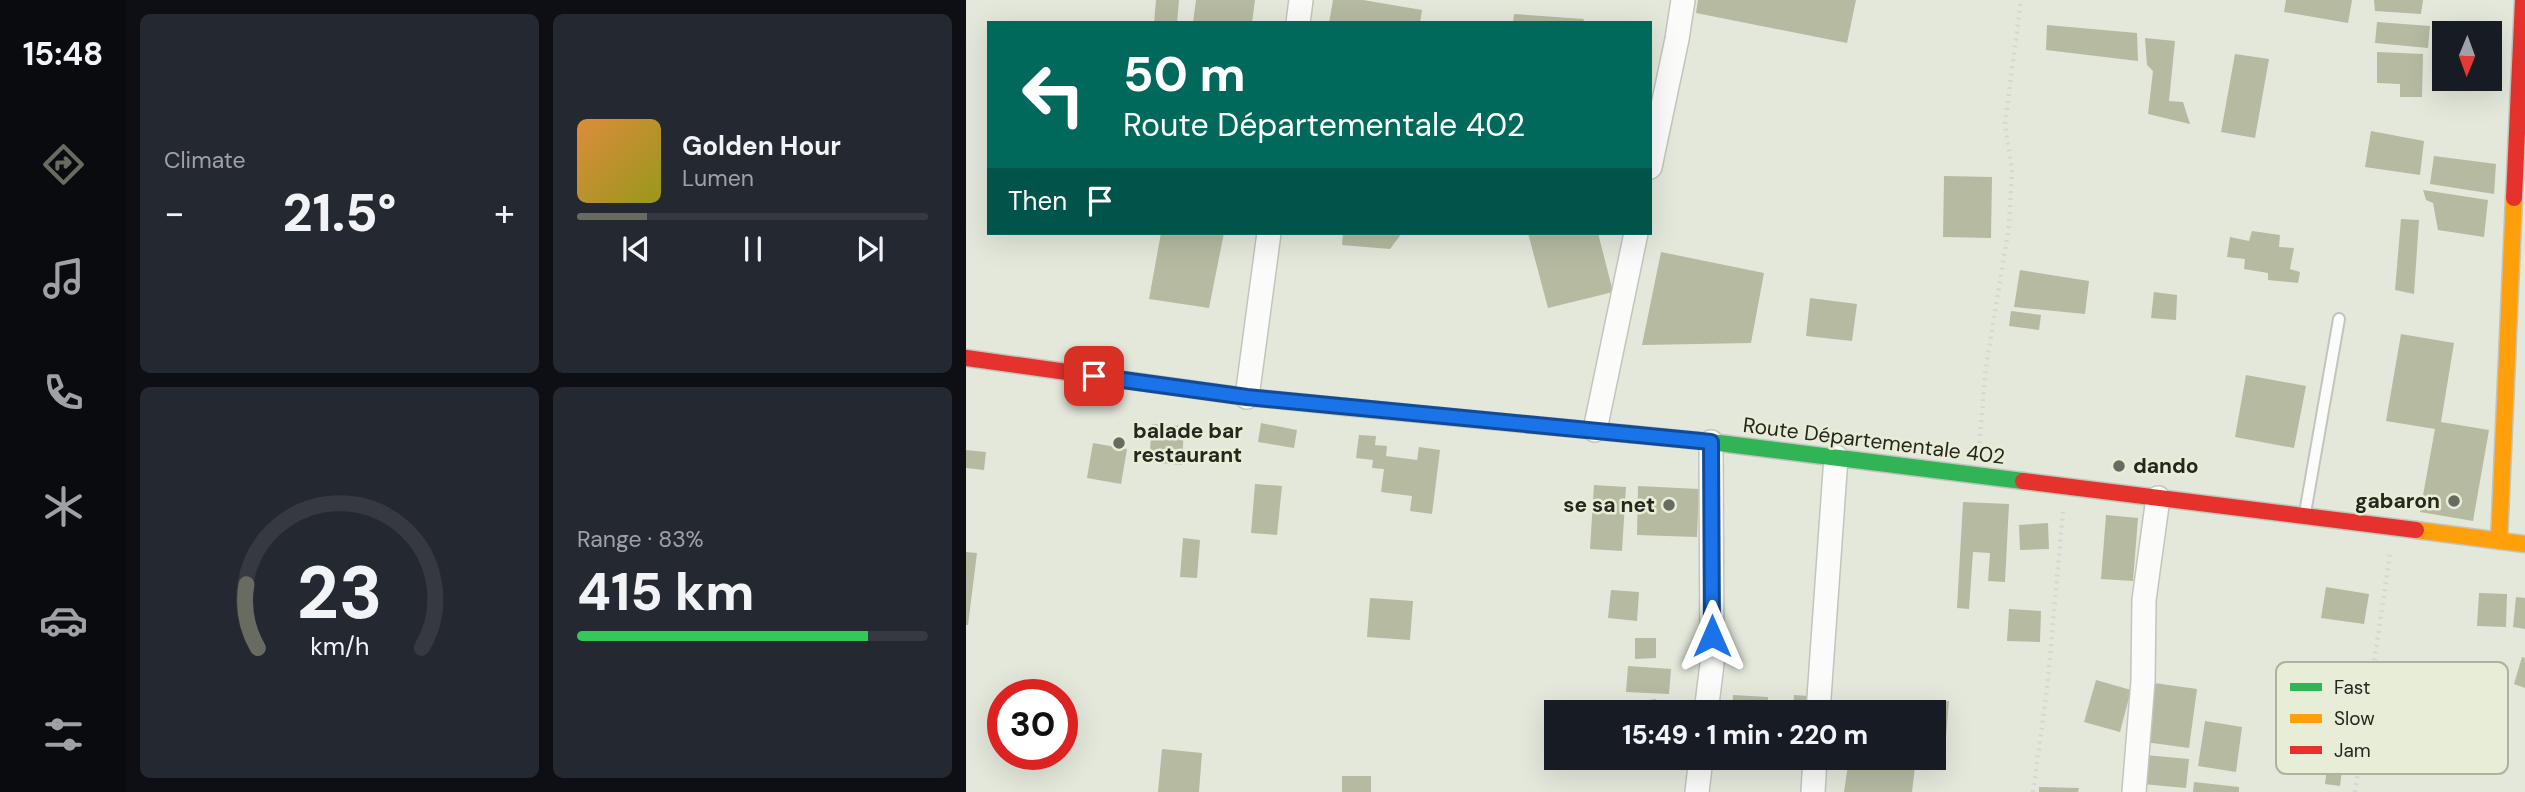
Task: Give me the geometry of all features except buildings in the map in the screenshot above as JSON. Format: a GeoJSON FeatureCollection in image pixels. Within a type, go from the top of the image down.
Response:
{"type":"FeatureCollection","features":[{"type":"Feature","properties":{"kind":"main road"},"geometry":{"type":"LineString","coordinates":[[2498,541],[2523,0]]}},
{"type":"Feature","properties":{"kind":"main road","name":"Route Départementale 402"},"geometry":{"type":"LineString","coordinates":[[966,358],[1247,397],[1711,442],[2525,544]]}},
{"type":"Feature","properties":{"kind":"street"},"geometry":{"type":"LineString","coordinates":[[1298,21],[1301,0]]}},
{"type":"Feature","properties":{"kind":"street"},"geometry":{"type":"LineString","coordinates":[[1652,158],[1683,0]]}},
{"type":"Feature","properties":{"kind":"street"},"geometry":{"type":"LineString","coordinates":[[1247,397],[1269,235]]}},
{"type":"Feature","properties":{"kind":"street"},"geometry":{"type":"LineString","coordinates":[[1595,429],[1636,235]]}},
{"type":"Feature","properties":{"kind":"street"},"geometry":{"type":"LineString","coordinates":[[1708,700],[1712,664],[1711,442]]}},
{"type":"Feature","properties":{"kind":"street"},"geometry":{"type":"LineString","coordinates":[[1819,700],[1836,457]]}},
{"type":"Feature","properties":{"kind":"street"},"geometry":{"type":"LineString","coordinates":[[2134,792],[2143,681],[2144,600],[2158,498]]}},
{"type":"Feature","properties":{"kind":"street"},"geometry":{"type":"LineString","coordinates":[[1697,792],[1700,770]]}},
{"type":"Feature","properties":{"kind":"street"},"geometry":{"type":"LineString","coordinates":[[1813,792],[1814,770]]}},
{"type":"Feature","properties":{"kind":"lane"},"geometry":{"type":"LineString","coordinates":[[2305,517],[2339,319]]}},
{"type":"Feature","properties":{"kind":"path"},"geometry":{"type":"LineString","coordinates":[[1977,475],[1986,367],[2009,226],[2012,170],[2006,124],[2021,0]]}},
{"type":"Feature","properties":{"kind":"path"},"geometry":{"type":"LineString","coordinates":[[2033,792],[2047,689],[2065,486]]}},
{"type":"Feature","properties":{"kind":"path"},"geometry":{"type":"LineString","coordinates":[[2374,662],[2394,528]]}},
{"type":"Feature","properties":{"kind":"path"},"geometry":{"type":"LineString","coordinates":[[2355,792],[2358,774]]}},
{"type":"Feature","properties":{"kind":"traffic: fast"},"geometry":{"type":"LineString","coordinates":[[1629,434],[2023,481]]}},
{"type":"Feature","properties":{"kind":"traffic: slow"},"geometry":{"type":"LineString","coordinates":[[2499,541],[2514,198]]}},
{"type":"Feature","properties":{"kind":"traffic: slow"},"geometry":{"type":"LineString","coordinates":[[1346,407],[1629,434]]}},
{"type":"Feature","properties":{"kind":"traffic: slow"},"geometry":{"type":"LineString","coordinates":[[2416,530],[2525,544]]}},
{"type":"Feature","properties":{"kind":"traffic: jam"},"geometry":{"type":"LineString","coordinates":[[2514,198],[2523,0]]}},
{"type":"Feature","properties":{"kind":"traffic: jam"},"geometry":{"type":"LineString","coordinates":[[966,358],[1247,397],[1346,407]]}},
{"type":"Feature","properties":{"kind":"traffic: jam"},"geometry":{"type":"LineString","coordinates":[[2023,481],[2416,530]]}},
{"type":"Feature","properties":{"kind":"place","name":"balade bar restaurant"},"geometry":{"type":"Point","coordinates":[1119,443]}},
{"type":"Feature","properties":{"kind":"place","name":"dando"},"geometry":{"type":"Point","coordinates":[2119,466]}},
{"type":"Feature","properties":{"kind":"place","name":"gabaron"},"geometry":{"type":"Point","coordinates":[2454,501]}},
{"type":"Feature","properties":{"kind":"place","name":"se sa net"},"geometry":{"type":"Point","coordinates":[1669,505]}},
{"type":"Feature","properties":{"kind":"route"},"geometry":{"type":"LineString","coordinates":[[1094,376],[1247,397],[1711,442],[1712,636]]}}]}
